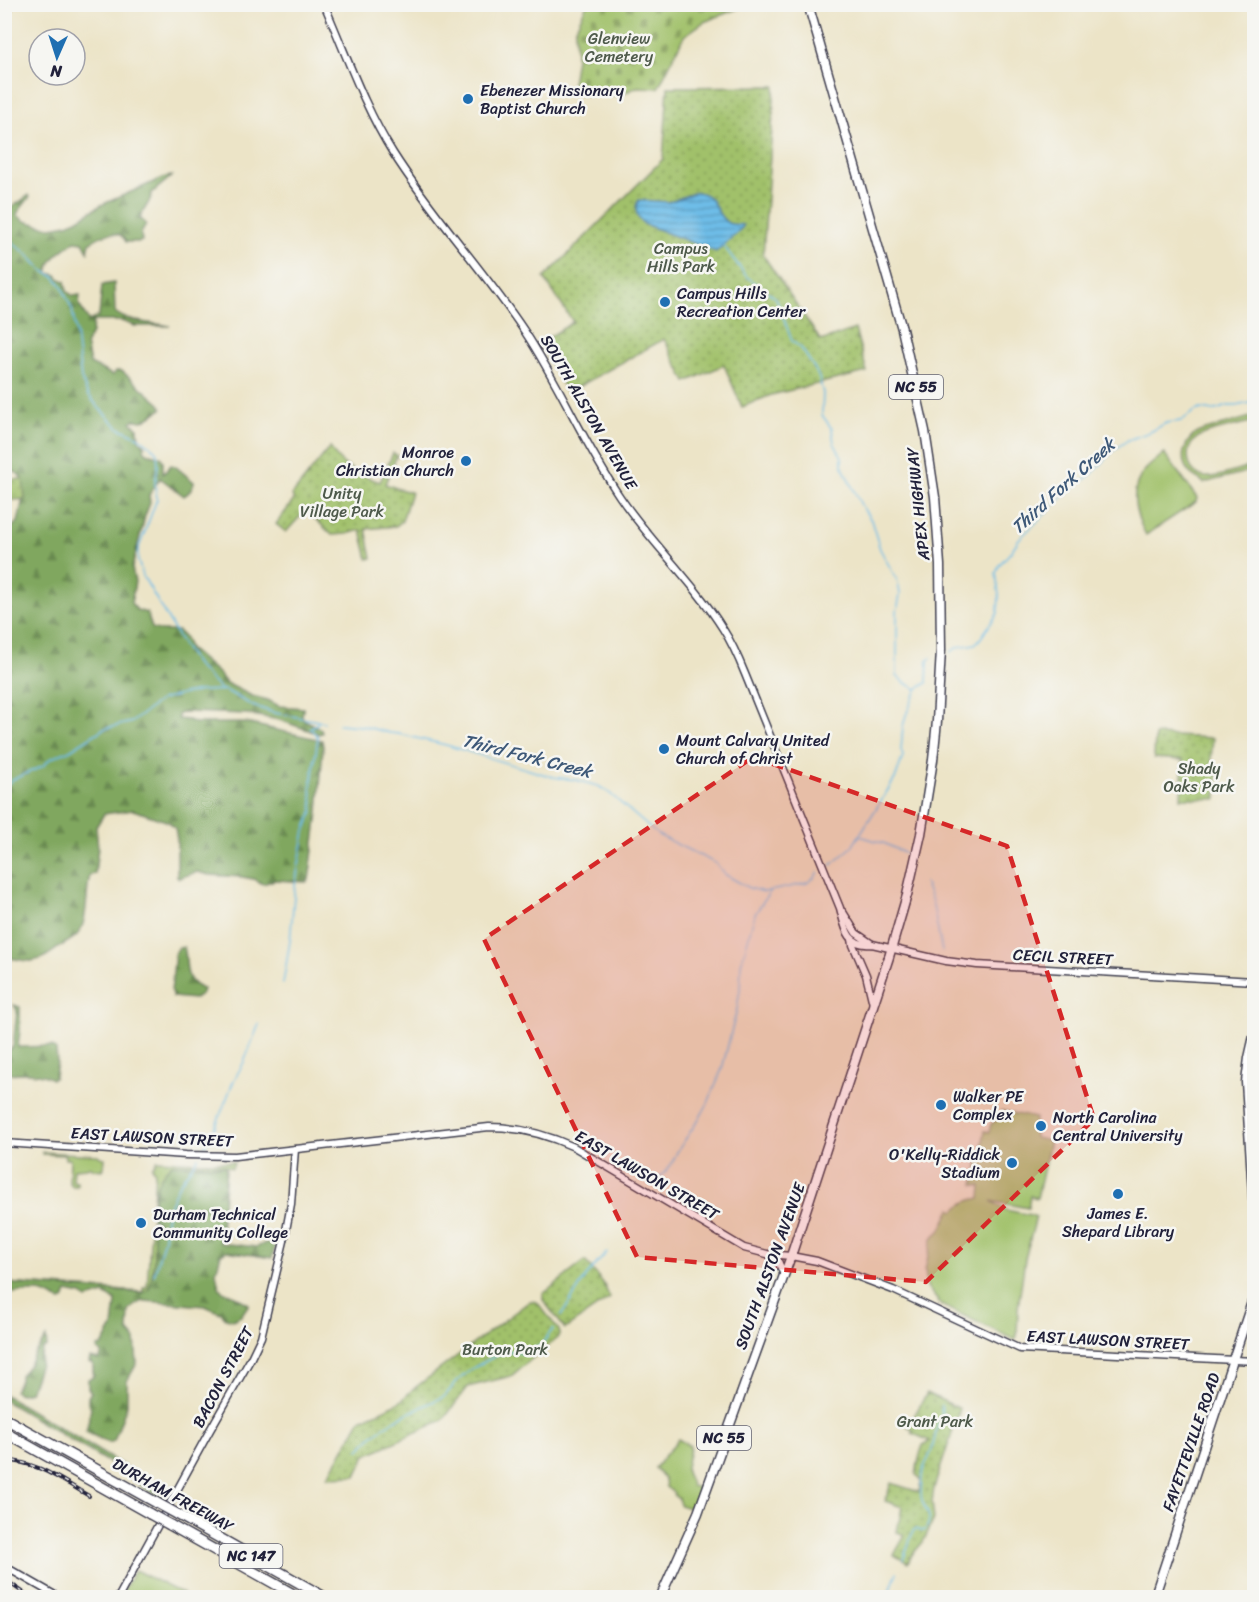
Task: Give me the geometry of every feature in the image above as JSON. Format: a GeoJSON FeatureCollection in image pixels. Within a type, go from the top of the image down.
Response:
{"type":"FeatureCollection","features":[{"type":"Feature","properties":{"kind":"highway","name":"DURHAM FREEWAY"},"geometry":{"type":"LineString","coordinates":[[4,1416],[326,1598]]}},
{"type":"Feature","properties":{"kind":"highway","name":"DURHAM FREEWAY"},"geometry":{"type":"LineString","coordinates":[[4,1434],[300,1598]]}},
{"type":"Feature","properties":{"kind":"main road","name":"APEX HIGHWAY"},"geometry":{"type":"LineString","coordinates":[[808,4],[909,357],[925,431],[939,542],[941,650],[935,741],[921,834],[909,888],[873,1008]]}},
{"type":"Feature","properties":{"kind":"main road","name":"SOUTH ALSTON AVENUE"},"geometry":{"type":"LineString","coordinates":[[660,1598],[698,1513],[791,1256],[873,1008]]}},
{"type":"Feature","properties":{"kind":"main road"},"geometry":{"type":"LineString","coordinates":[[1254,1036],[1246,1082],[1254,1210]]}},
{"type":"Feature","properties":{"kind":"main road","name":"FAYETTEVILLE ROAD"},"geometry":{"type":"LineString","coordinates":[[1154,1598],[1254,1296]]}},
{"type":"Feature","properties":{"kind":"street"},"geometry":{"type":"LineString","coordinates":[[4,26],[9,4]]}},
{"type":"Feature","properties":{"kind":"street","name":"SOUTH ALSTON AVENUE"},"geometry":{"type":"LineString","coordinates":[[324,4],[370,109],[400,164],[500,295],[524,331],[618,495],[709,609],[728,638],[745,674],[840,908]]}},
{"type":"Feature","properties":{"kind":"street"},"geometry":{"type":"LineString","coordinates":[[840,908],[845,927],[866,975],[873,1008]]}},
{"type":"Feature","properties":{"kind":"street"},"geometry":{"type":"LineString","coordinates":[[840,908],[856,933],[872,944]]}},
{"type":"Feature","properties":{"kind":"street","name":"CECIL STREET"},"geometry":{"type":"LineString","coordinates":[[852,939],[865,945],[872,944],[946,961],[977,965],[1254,981]]}},
{"type":"Feature","properties":{"kind":"street","name":"EAST LAWSON STREET"},"geometry":{"type":"LineString","coordinates":[[4,1143],[235,1156],[489,1127],[528,1131],[574,1147],[744,1248],[817,1262],[893,1290],[1020,1349],[1254,1361]]}},
{"type":"Feature","properties":{"kind":"street","name":"BACON STREET"},"geometry":{"type":"LineString","coordinates":[[118,1598],[261,1337],[291,1204],[295,1149]]}},
{"type":"Feature","properties":{"kind":"street"},"geometry":{"type":"LineString","coordinates":[[767,1254],[778,1261],[784,1275]]}},
{"type":"Feature","properties":{"kind":"street"},"geometry":{"type":"LineString","coordinates":[[4,1566],[60,1598]]}},
{"type":"Feature","properties":{"kind":"highlighted area"},"geometry":{"type":"Polygon","coordinates":[[[753,757],[1007,846],[1094,1119],[926,1282],[637,1257],[484,939],[753,757]]]}},
{"type":"Feature","properties":{"kind":"green space","name":"Glenview Cemetery"},"geometry":{"type":"Polygon","coordinates":[[[587,4],[747,5],[704,22],[684,36],[658,88],[637,87],[620,95],[579,95],[571,90],[576,58],[575,30],[587,4]]]}},
{"type":"Feature","properties":{"kind":"green space","name":"Campus Hills Park"},"geometry":{"type":"Polygon","coordinates":[[[775,86],[763,255],[821,341],[855,329],[867,372],[771,395],[742,407],[724,365],[686,382],[664,339],[567,393],[540,343],[573,322],[544,278],[663,159],[668,87],[775,86]]]}},
{"type":"Feature","properties":{"kind":"green space"},"geometry":{"type":"Polygon","coordinates":[[[172,176],[152,193],[140,218],[146,224],[141,234],[142,241],[126,242],[119,235],[109,234],[90,243],[88,251],[83,242],[75,241],[54,258],[48,273],[57,275],[65,281],[67,291],[73,296],[80,295],[79,305],[89,321],[99,316],[102,285],[114,283],[115,312],[134,321],[170,326],[135,326],[121,321],[93,321],[92,333],[86,343],[90,364],[113,375],[116,371],[122,371],[160,404],[162,409],[143,421],[131,422],[138,428],[139,440],[145,445],[144,450],[161,457],[163,474],[171,465],[175,466],[194,482],[188,494],[184,496],[160,478],[149,495],[150,503],[132,568],[135,582],[131,603],[137,610],[147,613],[152,628],[161,631],[178,631],[185,638],[189,648],[226,683],[279,706],[304,708],[303,719],[321,729],[322,733],[319,734],[279,720],[247,714],[184,712],[178,714],[178,719],[196,723],[246,723],[322,740],[318,813],[309,880],[306,882],[275,880],[263,884],[242,877],[197,872],[179,878],[177,877],[177,839],[175,828],[169,822],[133,810],[104,814],[96,827],[98,847],[95,874],[90,875],[85,915],[77,935],[39,959],[29,961],[4,958],[4,538],[7,537],[10,528],[18,522],[23,498],[21,477],[5,467],[4,193],[8,208],[29,195],[30,197],[17,215],[25,221],[51,227],[77,220],[101,205],[172,176]]]}},
{"type":"Feature","properties":{"kind":"green space"},"geometry":{"type":"Polygon","coordinates":[[[1254,416],[1254,421],[1200,436],[1194,440],[1188,458],[1193,470],[1204,477],[1222,475],[1254,465],[1254,470],[1204,483],[1188,471],[1183,455],[1184,449],[1194,435],[1254,416]]]}},
{"type":"Feature","properties":{"kind":"green space","name":"Unity Village Park"},"geometry":{"type":"Polygon","coordinates":[[[330,447],[345,465],[380,482],[393,453],[397,455],[385,484],[411,492],[402,521],[396,526],[366,529],[372,558],[368,559],[361,530],[332,535],[306,510],[286,532],[276,524],[294,500],[292,495],[330,447]]]}},
{"type":"Feature","properties":{"kind":"green space"},"geometry":{"type":"Polygon","coordinates":[[[1164,453],[1197,498],[1196,502],[1146,535],[1138,518],[1135,493],[1140,476],[1164,453]]]}},
{"type":"Feature","properties":{"kind":"green space"},"geometry":{"type":"Polygon","coordinates":[[[23,479],[25,499],[5,501],[5,480],[23,479]]]}},
{"type":"Feature","properties":{"kind":"green space","name":"Shady Oaks Park"},"geometry":{"type":"Polygon","coordinates":[[[1155,735],[1213,738],[1211,760],[1217,770],[1217,799],[1181,798],[1183,760],[1154,758],[1155,735]]]}},
{"type":"Feature","properties":{"kind":"green space"},"geometry":{"type":"Polygon","coordinates":[[[184,947],[187,971],[191,981],[203,989],[201,995],[194,999],[173,997],[171,992],[175,952],[184,947]]]}},
{"type":"Feature","properties":{"kind":"green space"},"geometry":{"type":"Polygon","coordinates":[[[14,1005],[20,1007],[18,1047],[52,1046],[56,1050],[55,1077],[52,1079],[35,1074],[5,1074],[5,1052],[13,1046],[17,1011],[14,1005]]]}},
{"type":"Feature","properties":{"kind":"green space","name":"O'Kelly-Riddick Stadium"},"geometry":{"type":"Polygon","coordinates":[[[1002,1111],[1035,1118],[1035,1138],[1050,1141],[1037,1198],[1030,1196],[1028,1208],[991,1201],[1006,1210],[1036,1217],[1025,1259],[1015,1340],[941,1305],[927,1287],[925,1270],[932,1238],[940,1231],[951,1209],[954,1211],[966,1202],[980,1198],[981,1186],[974,1185],[985,1131],[989,1132],[991,1124],[1001,1117],[1002,1111]]]}},
{"type":"Feature","properties":{"kind":"green space"},"geometry":{"type":"Polygon","coordinates":[[[42,1152],[98,1155],[105,1158],[104,1168],[102,1170],[92,1167],[74,1169],[73,1181],[77,1182],[77,1186],[72,1186],[69,1182],[70,1159],[65,1159],[65,1155],[43,1154],[42,1152]]]}},
{"type":"Feature","properties":{"kind":"green space"},"geometry":{"type":"Polygon","coordinates":[[[157,1160],[234,1162],[232,1168],[222,1165],[172,1164],[161,1176],[156,1188],[154,1204],[154,1253],[149,1289],[143,1293],[5,1283],[143,1292],[143,1287],[147,1287],[155,1172],[152,1167],[157,1160]]]}},
{"type":"Feature","properties":{"kind":"green space"},"geometry":{"type":"Polygon","coordinates":[[[172,1164],[225,1166],[220,1243],[257,1247],[265,1243],[276,1243],[272,1258],[226,1251],[221,1254],[216,1272],[219,1288],[249,1304],[241,1316],[233,1320],[205,1306],[144,1301],[136,1304],[129,1311],[128,1331],[135,1339],[137,1363],[127,1381],[127,1405],[114,1441],[109,1443],[86,1432],[91,1408],[88,1404],[91,1392],[88,1388],[88,1379],[93,1377],[93,1364],[89,1362],[90,1358],[99,1360],[102,1353],[97,1350],[98,1347],[102,1346],[113,1327],[116,1301],[104,1294],[87,1299],[82,1295],[67,1292],[64,1300],[61,1301],[40,1292],[5,1295],[5,1283],[143,1293],[149,1289],[154,1253],[155,1192],[161,1176],[172,1164]]]}},
{"type":"Feature","properties":{"kind":"green space","name":"Burton Park"},"geometry":{"type":"Polygon","coordinates":[[[585,1261],[603,1283],[610,1298],[565,1329],[543,1300],[543,1294],[585,1261]]]}},
{"type":"Feature","properties":{"kind":"green space","name":"Burton Park"},"geometry":{"type":"Polygon","coordinates":[[[530,1301],[537,1302],[559,1330],[560,1334],[557,1338],[511,1376],[468,1387],[443,1420],[366,1455],[356,1476],[328,1477],[360,1420],[396,1404],[530,1301]]]}},
{"type":"Feature","properties":{"kind":"green space"},"geometry":{"type":"Polygon","coordinates":[[[46,1338],[47,1347],[42,1349],[40,1364],[30,1392],[20,1394],[14,1391],[20,1375],[46,1338]]]}},
{"type":"Feature","properties":{"kind":"green space","name":"Grant Park"},"geometry":{"type":"Polygon","coordinates":[[[927,1393],[960,1409],[934,1488],[932,1502],[934,1519],[923,1542],[908,1563],[894,1555],[905,1535],[897,1532],[902,1507],[885,1501],[891,1483],[919,1492],[921,1482],[916,1475],[918,1464],[923,1445],[930,1441],[911,1433],[913,1430],[908,1427],[927,1393]]]}},
{"type":"Feature","properties":{"kind":"green space"},"geometry":{"type":"Polygon","coordinates":[[[5,1395],[164,1490],[165,1495],[163,1497],[147,1490],[128,1474],[5,1401],[5,1395]]]}},
{"type":"Feature","properties":{"kind":"green space"},"geometry":{"type":"Polygon","coordinates":[[[678,1439],[690,1446],[686,1469],[691,1486],[701,1488],[692,1509],[680,1505],[678,1498],[666,1487],[665,1480],[655,1468],[678,1439]]]}},
{"type":"Feature","properties":{"kind":"green space"},"geometry":{"type":"Polygon","coordinates":[[[135,1570],[183,1594],[181,1597],[119,1598],[135,1570]]]}},
{"type":"Feature","properties":{"kind":"water"},"geometry":{"type":"Polygon","coordinates":[[[696,192],[708,196],[728,223],[743,225],[716,252],[644,224],[637,213],[636,206],[639,200],[669,202],[696,192]]]}},
{"type":"Feature","properties":{"kind":"waterway"},"geometry":{"type":"LineString","coordinates":[[4,236],[26,253],[42,270],[55,277],[61,285],[72,309],[81,378],[87,393],[119,428],[139,437],[157,453],[155,483],[157,499],[138,550],[138,561],[143,576],[184,647],[198,667],[221,690]]}},
{"type":"Feature","properties":{"kind":"waterway"},"geometry":{"type":"LineString","coordinates":[[723,245],[747,277],[776,298],[792,341],[801,348],[819,378],[823,393],[822,415],[832,429],[834,443],[842,457],[842,465],[861,505],[871,520],[880,549],[898,582],[900,594],[897,612],[897,676],[917,689]]}},
{"type":"Feature","properties":{"kind":"waterway","name":"Third Fork Creek"},"geometry":{"type":"LineString","coordinates":[[951,652],[958,647],[975,644],[998,613],[999,595],[996,573],[999,565],[1019,539],[1067,493],[1093,473],[1115,449],[1128,440],[1166,423],[1181,421],[1195,411],[1201,409],[1213,411],[1227,406],[1254,402]]}},
{"type":"Feature","properties":{"kind":"waterway","name":"Third Fork Creek"},"geometry":{"type":"LineString","coordinates":[[831,865],[852,847],[896,777],[903,756],[901,750],[906,715],[917,689],[927,683],[928,660],[931,658]]}},
{"type":"Feature","properties":{"kind":"waterway","name":"Third Fork Creek"},"geometry":{"type":"LineString","coordinates":[[4,787],[14,779],[43,766],[50,759],[70,750],[103,729],[132,722],[161,700],[184,694],[225,690],[253,706],[275,713],[324,722]]}},
{"type":"Feature","properties":{"kind":"waterway"},"geometry":{"type":"LineString","coordinates":[[283,984],[295,885],[305,831],[313,810],[311,787],[318,737],[310,728],[318,723]]}},
{"type":"Feature","properties":{"kind":"waterway","name":"Third Fork Creek"},"geometry":{"type":"LineString","coordinates":[[339,724],[362,726],[446,745],[553,777],[598,786],[658,835],[715,863],[726,875],[749,888],[764,892],[807,883],[818,872]]}},
{"type":"Feature","properties":{"kind":"waterway"},"geometry":{"type":"LineString","coordinates":[[860,836],[886,844],[908,855]]}},
{"type":"Feature","properties":{"kind":"waterway"},"geometry":{"type":"LineString","coordinates":[[924,882],[932,901],[942,951]]}},
{"type":"Feature","properties":{"kind":"waterway"},"geometry":{"type":"LineString","coordinates":[[655,1183],[671,1165],[702,1114],[722,1069],[737,1009],[741,964],[755,914],[770,891]]}},
{"type":"Feature","properties":{"kind":"waterway"},"geometry":{"type":"LineString","coordinates":[[201,1153],[215,1128],[259,1024]]}},
{"type":"Feature","properties":{"kind":"waterway"},"geometry":{"type":"LineString","coordinates":[[154,1275],[171,1202],[178,1186],[198,1157]]}},
{"type":"Feature","properties":{"kind":"waterway"},"geometry":{"type":"LineString","coordinates":[[561,1316],[587,1275],[607,1252]]}},
{"type":"Feature","properties":{"kind":"waterway"},"geometry":{"type":"LineString","coordinates":[[359,1450],[374,1434],[396,1419],[445,1396],[457,1381],[473,1368],[499,1354],[511,1351],[527,1354],[540,1346],[553,1329]]}},
{"type":"Feature","properties":{"kind":"waterway"},"geometry":{"type":"LineString","coordinates":[[903,1560],[913,1531],[915,1529],[925,1530],[928,1525],[929,1516],[921,1495],[922,1477],[942,1414],[941,1405]]}},
{"type":"Feature","properties":{"kind":"waterway"},"geometry":{"type":"LineString","coordinates":[[887,1598],[897,1573]]}},
{"type":"Feature","properties":{"kind":"railway"},"geometry":{"type":"LineString","coordinates":[[4,1461],[15,1461],[37,1468],[89,1496]]}},
{"type":"Feature","properties":{"kind":"railway"},"geometry":{"type":"LineString","coordinates":[[4,1579],[31,1598]]}},
{"type":"Feature","properties":{"kind":"railway"},"geometry":{"type":"LineString","coordinates":[[4,1593],[12,1598]]}},
{"type":"Feature","properties":{"kind":"place","name":"Ebenezer Missionary Baptist Church"},"geometry":{"type":"Point","coordinates":[468,99]}},
{"type":"Feature","properties":{"kind":"place","name":"Campus Hills Recreation Center"},"geometry":{"type":"Point","coordinates":[665,302]}},
{"type":"Feature","properties":{"kind":"place","name":"Monroe Christian Church"},"geometry":{"type":"Point","coordinates":[466,461]}},
{"type":"Feature","properties":{"kind":"place","name":"Mount Calvary United Church of Christ"},"geometry":{"type":"Point","coordinates":[664,749]}},
{"type":"Feature","properties":{"kind":"place","name":"Walker PE Complex"},"geometry":{"type":"Point","coordinates":[941,1105]}},
{"type":"Feature","properties":{"kind":"place","name":"North Carolina Central University"},"geometry":{"type":"Point","coordinates":[1041,1126]}},
{"type":"Feature","properties":{"kind":"place","name":"O'Kelly-Riddick Stadium"},"geometry":{"type":"Point","coordinates":[1012,1163]}},
{"type":"Feature","properties":{"kind":"place","name":"James E. Shepard Library"},"geometry":{"type":"Point","coordinates":[1118,1194]}},
{"type":"Feature","properties":{"kind":"place","name":"Durham Technical Community College"},"geometry":{"type":"Point","coordinates":[141,1223]}}]}
